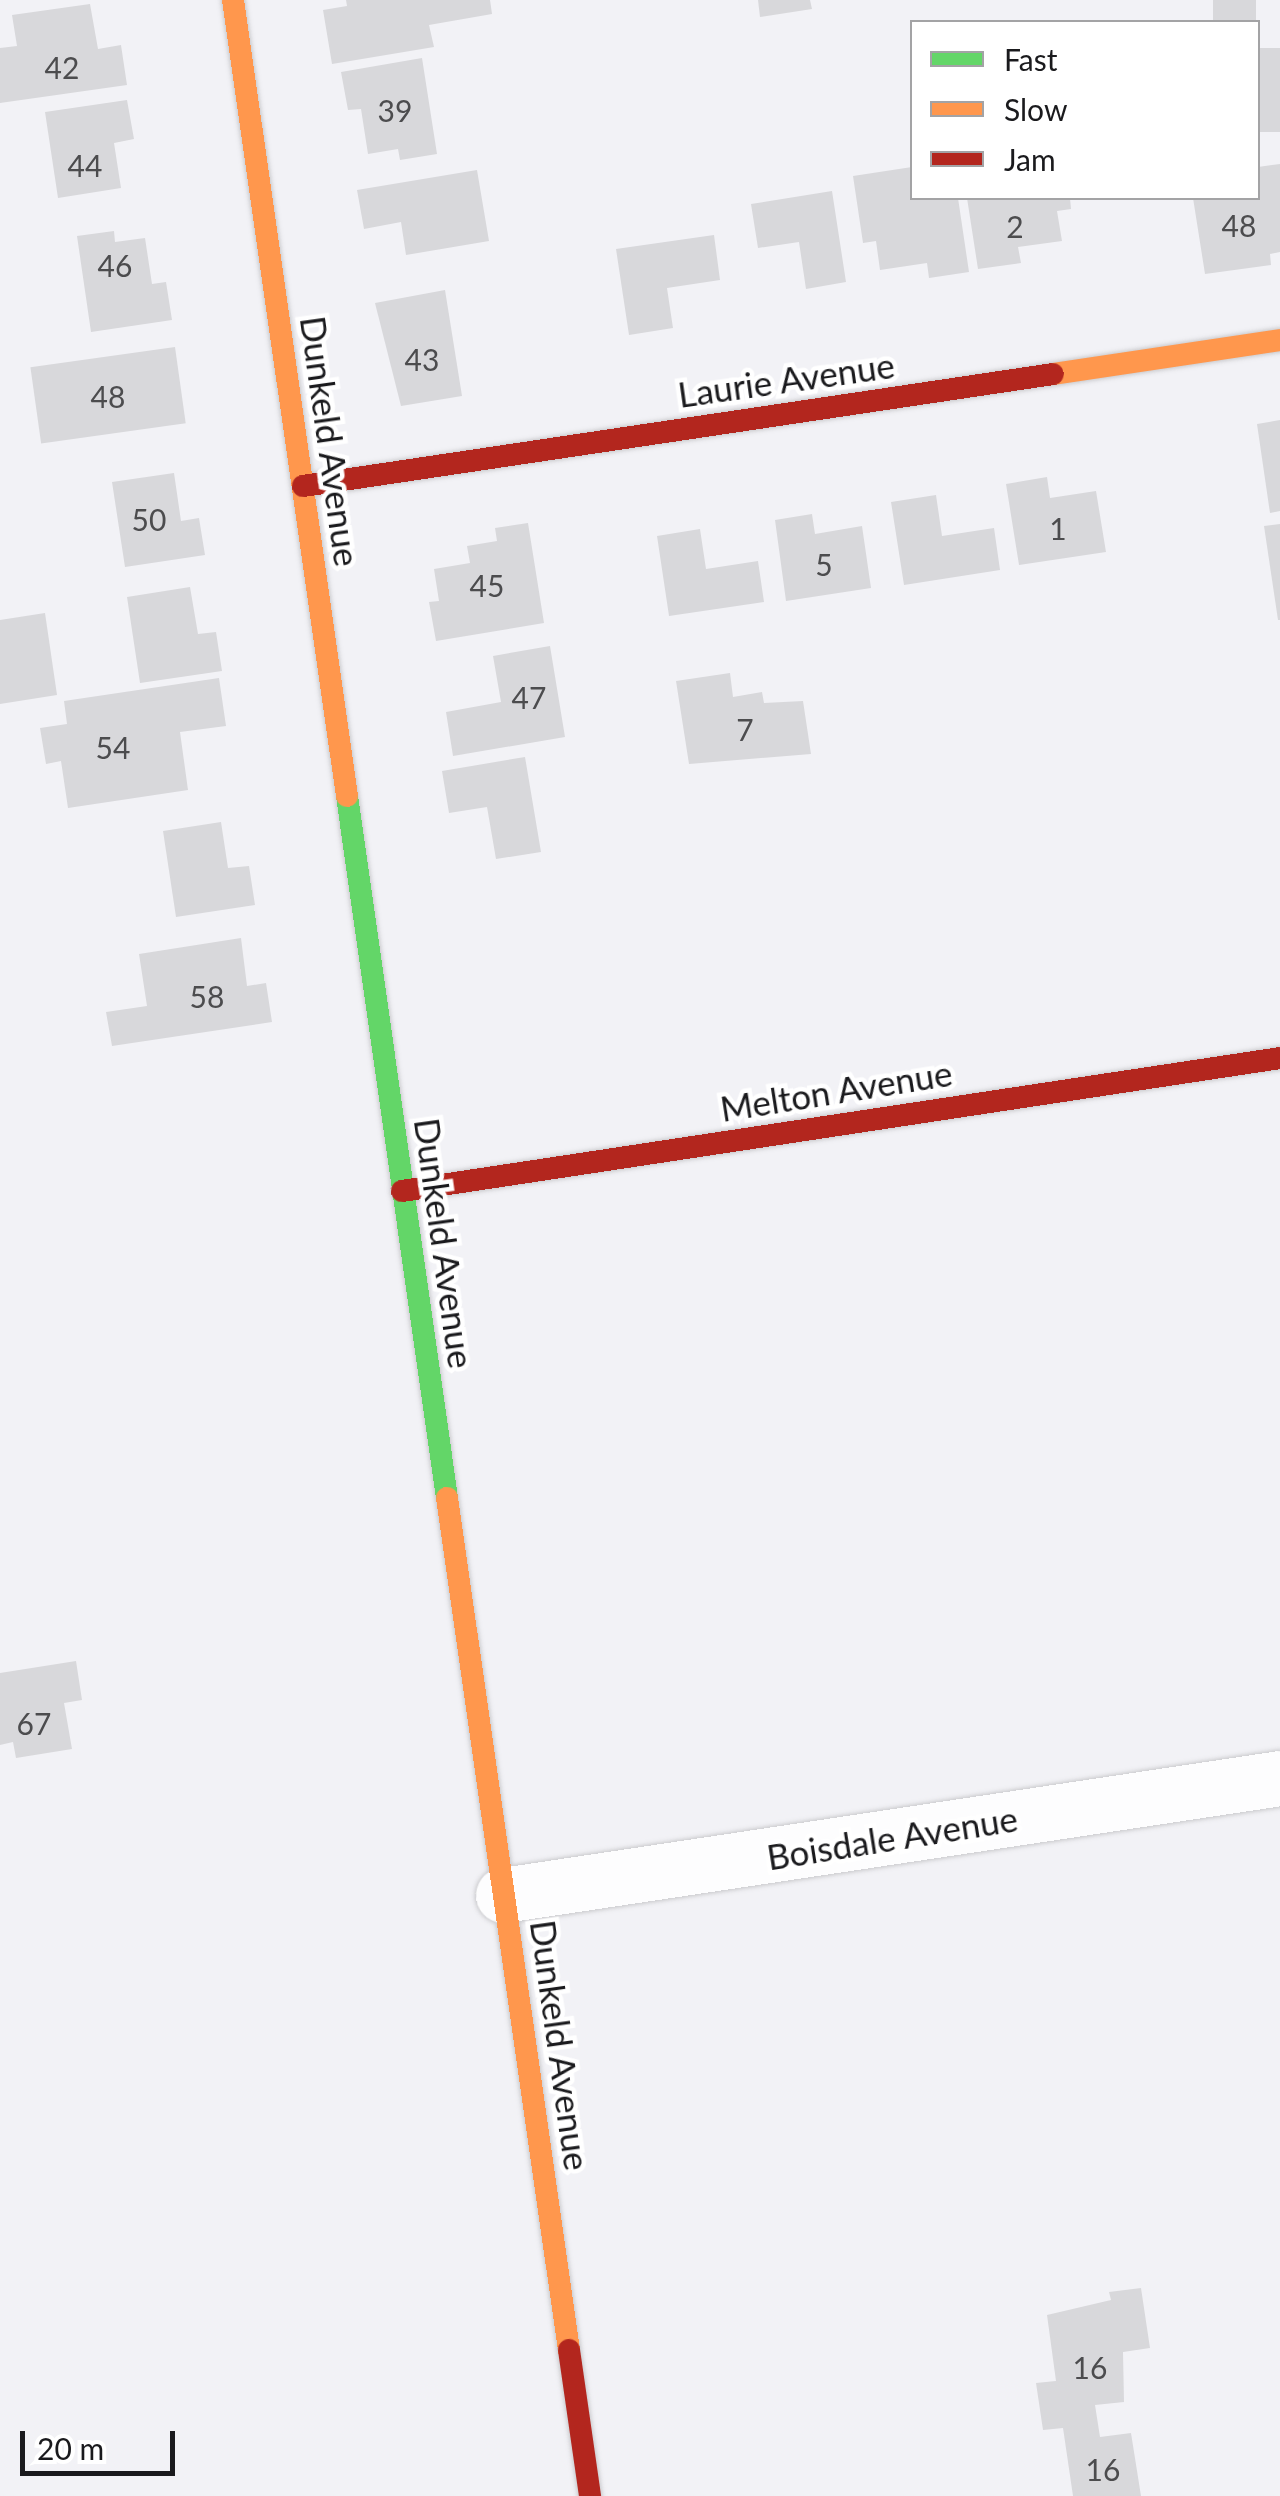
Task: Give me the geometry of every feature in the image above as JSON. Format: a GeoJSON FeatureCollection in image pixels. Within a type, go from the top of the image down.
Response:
{"type":"FeatureCollection","features":[{"type":"Feature","properties":{"kind":"street","name":"Dunkeld Avenue"},"geometry":{"type":"LineString","coordinates":[[233,0],[590,2496]]}},
{"type":"Feature","properties":{"kind":"street","name":"Laurie Avenue"},"geometry":{"type":"LineString","coordinates":[[303,486],[1280,340]]}},
{"type":"Feature","properties":{"kind":"street","name":"Melton Avenue"},"geometry":{"type":"LineString","coordinates":[[402,1190],[1280,1058]]}},
{"type":"Feature","properties":{"kind":"street","name":"Boisdale Avenue"},"geometry":{"type":"LineString","coordinates":[[504,1895],[1280,1778]]}},
{"type":"Feature","properties":{"kind":"building"},"geometry":{"type":"Polygon","coordinates":[[[346,0],[490,0],[492,14],[429,25],[434,47],[332,64],[323,10],[347,6],[346,0]]]}},
{"type":"Feature","properties":{"kind":"building"},"geometry":{"type":"Polygon","coordinates":[[[758,0],[810,0],[812,9],[760,17],[758,0]]]}},
{"type":"Feature","properties":{"kind":"building"},"geometry":{"type":"Polygon","coordinates":[[[1213,0],[1256,0],[1256,20],[1213,20],[1213,0]]]}},
{"type":"Feature","properties":{"kind":"building"},"geometry":{"type":"Polygon","coordinates":[[[90,4],[98,49],[121,45],[127,85],[0,103],[0,48],[17,46],[12,15],[90,4]]]}},
{"type":"Feature","properties":{"kind":"building"},"geometry":{"type":"Polygon","coordinates":[[[1260,48],[1280,48],[1280,132],[1260,132],[1260,48]]]}},
{"type":"Feature","properties":{"kind":"building"},"geometry":{"type":"Polygon","coordinates":[[[422,58],[437,154],[400,160],[398,149],[368,154],[361,109],[348,110],[341,72],[422,58]]]}},
{"type":"Feature","properties":{"kind":"building"},"geometry":{"type":"Polygon","coordinates":[[[127,100],[134,139],[114,143],[121,188],[58,198],[45,112],[127,100]]]}},
{"type":"Feature","properties":{"kind":"building"},"geometry":{"type":"Polygon","coordinates":[[[1280,164],[1280,252],[1270,254],[1271,265],[1205,274],[1193,200],[1260,200],[1260,167],[1280,164]]]}},
{"type":"Feature","properties":{"kind":"building"},"geometry":{"type":"Polygon","coordinates":[[[910,167],[910,200],[958,200],[969,272],[929,278],[927,263],[880,270],[876,241],[863,243],[853,176],[910,167]]]}},
{"type":"Feature","properties":{"kind":"building"},"geometry":{"type":"Polygon","coordinates":[[[477,170],[489,241],[406,255],[401,222],[364,229],[357,190],[477,170]]]}},
{"type":"Feature","properties":{"kind":"building"},"geometry":{"type":"Polygon","coordinates":[[[832,191],[846,282],[806,289],[799,242],[758,248],[751,204],[832,191]]]}},
{"type":"Feature","properties":{"kind":"building"},"geometry":{"type":"Polygon","coordinates":[[[967,200],[1070,200],[1071,209],[1057,211],[1062,241],[1018,247],[1021,263],[978,269],[967,200]]]}},
{"type":"Feature","properties":{"kind":"building"},"geometry":{"type":"Polygon","coordinates":[[[114,231],[115,242],[145,238],[152,284],[166,282],[172,320],[91,332],[77,236],[114,231]]]}},
{"type":"Feature","properties":{"kind":"building"},"geometry":{"type":"Polygon","coordinates":[[[714,235],[720,280],[667,288],[673,328],[629,335],[616,249],[714,235]]]}},
{"type":"Feature","properties":{"kind":"building"},"geometry":{"type":"Polygon","coordinates":[[[445,290],[462,396],[401,406],[375,303],[445,290]]]}},
{"type":"Feature","properties":{"kind":"building"},"geometry":{"type":"Polygon","coordinates":[[[175,347],[186,423],[41,444],[30,367],[175,347]]]}},
{"type":"Feature","properties":{"kind":"building"},"geometry":{"type":"Polygon","coordinates":[[[1280,420],[1280,511],[1270,513],[1257,424],[1280,420]]]}},
{"type":"Feature","properties":{"kind":"building"},"geometry":{"type":"Polygon","coordinates":[[[174,473],[181,521],[199,518],[205,555],[125,567],[112,482],[174,473]]]}},
{"type":"Feature","properties":{"kind":"building"},"geometry":{"type":"Polygon","coordinates":[[[1047,477],[1050,498],[1096,491],[1106,552],[1019,565],[1006,484],[1047,477]]]}},
{"type":"Feature","properties":{"kind":"building"},"geometry":{"type":"Polygon","coordinates":[[[936,495],[942,536],[994,528],[1000,570],[904,585],[891,502],[936,495]]]}},
{"type":"Feature","properties":{"kind":"building"},"geometry":{"type":"Polygon","coordinates":[[[812,514],[815,534],[862,526],[871,588],[786,601],[775,520],[812,514]]]}},
{"type":"Feature","properties":{"kind":"building"},"geometry":{"type":"Polygon","coordinates":[[[528,523],[544,623],[436,641],[429,602],[439,601],[434,569],[470,563],[467,546],[497,541],[495,528],[528,523]]]}},
{"type":"Feature","properties":{"kind":"building"},"geometry":{"type":"Polygon","coordinates":[[[1280,524],[1280,620],[1278,620],[1264,526],[1280,524]]]}},
{"type":"Feature","properties":{"kind":"building"},"geometry":{"type":"Polygon","coordinates":[[[700,529],[706,569],[758,561],[764,602],[669,616],[657,536],[700,529]]]}},
{"type":"Feature","properties":{"kind":"building"},"geometry":{"type":"Polygon","coordinates":[[[190,587],[198,634],[216,632],[222,671],[140,683],[127,597],[190,587]]]}},
{"type":"Feature","properties":{"kind":"building"},"geometry":{"type":"Polygon","coordinates":[[[45,613],[57,695],[0,704],[0,620],[45,613]]]}},
{"type":"Feature","properties":{"kind":"building"},"geometry":{"type":"Polygon","coordinates":[[[550,646],[565,737],[453,756],[446,712],[501,702],[493,656],[550,646]]]}},
{"type":"Feature","properties":{"kind":"building"},"geometry":{"type":"Polygon","coordinates":[[[730,673],[733,697],[762,692],[764,703],[803,701],[811,754],[689,764],[676,681],[730,673]]]}},
{"type":"Feature","properties":{"kind":"building"},"geometry":{"type":"Polygon","coordinates":[[[219,678],[226,726],[180,732],[188,790],[68,808],[61,761],[46,764],[40,728],[67,724],[64,701],[219,678]]]}},
{"type":"Feature","properties":{"kind":"building"},"geometry":{"type":"Polygon","coordinates":[[[525,757],[541,852],[496,859],[487,807],[449,813],[442,771],[525,757]]]}},
{"type":"Feature","properties":{"kind":"building"},"geometry":{"type":"Polygon","coordinates":[[[221,822],[228,868],[249,866],[255,905],[176,917],[163,831],[221,822]]]}},
{"type":"Feature","properties":{"kind":"building"},"geometry":{"type":"Polygon","coordinates":[[[241,938],[247,986],[266,983],[272,1022],[112,1046],[106,1012],[147,1006],[139,954],[241,938]]]}},
{"type":"Feature","properties":{"kind":"building"},"geometry":{"type":"Polygon","coordinates":[[[76,1661],[82,1700],[64,1703],[72,1749],[16,1758],[13,1742],[0,1745],[0,1673],[76,1661]]]}},
{"type":"Feature","properties":{"kind":"building"},"geometry":{"type":"Polygon","coordinates":[[[1141,2288],[1150,2348],[1123,2352],[1124,2402],[1095,2405],[1100,2437],[1131,2433],[1141,2496],[1073,2496],[1063,2428],[1043,2430],[1036,2383],[1056,2381],[1047,2315],[1111,2300],[1109,2292],[1141,2288]]]}},
{"type":"Feature","properties":{"kind":"traffic: fast"},"geometry":{"type":"LineString","coordinates":[[347,796],[447,1498]]}},
{"type":"Feature","properties":{"kind":"traffic: slow"},"geometry":{"type":"LineString","coordinates":[[233,0],[347,796]]}},
{"type":"Feature","properties":{"kind":"traffic: slow"},"geometry":{"type":"LineString","coordinates":[[1053,374],[1280,340]]}},
{"type":"Feature","properties":{"kind":"traffic: slow"},"geometry":{"type":"LineString","coordinates":[[447,1498],[569,2350]]}},
{"type":"Feature","properties":{"kind":"traffic: jam"},"geometry":{"type":"LineString","coordinates":[[303,486],[1053,374]]}},
{"type":"Feature","properties":{"kind":"traffic: jam"},"geometry":{"type":"LineString","coordinates":[[402,1191],[1280,1058]]}},
{"type":"Feature","properties":{"kind":"traffic: jam"},"geometry":{"type":"LineString","coordinates":[[569,2350],[590,2496]]}}]}
